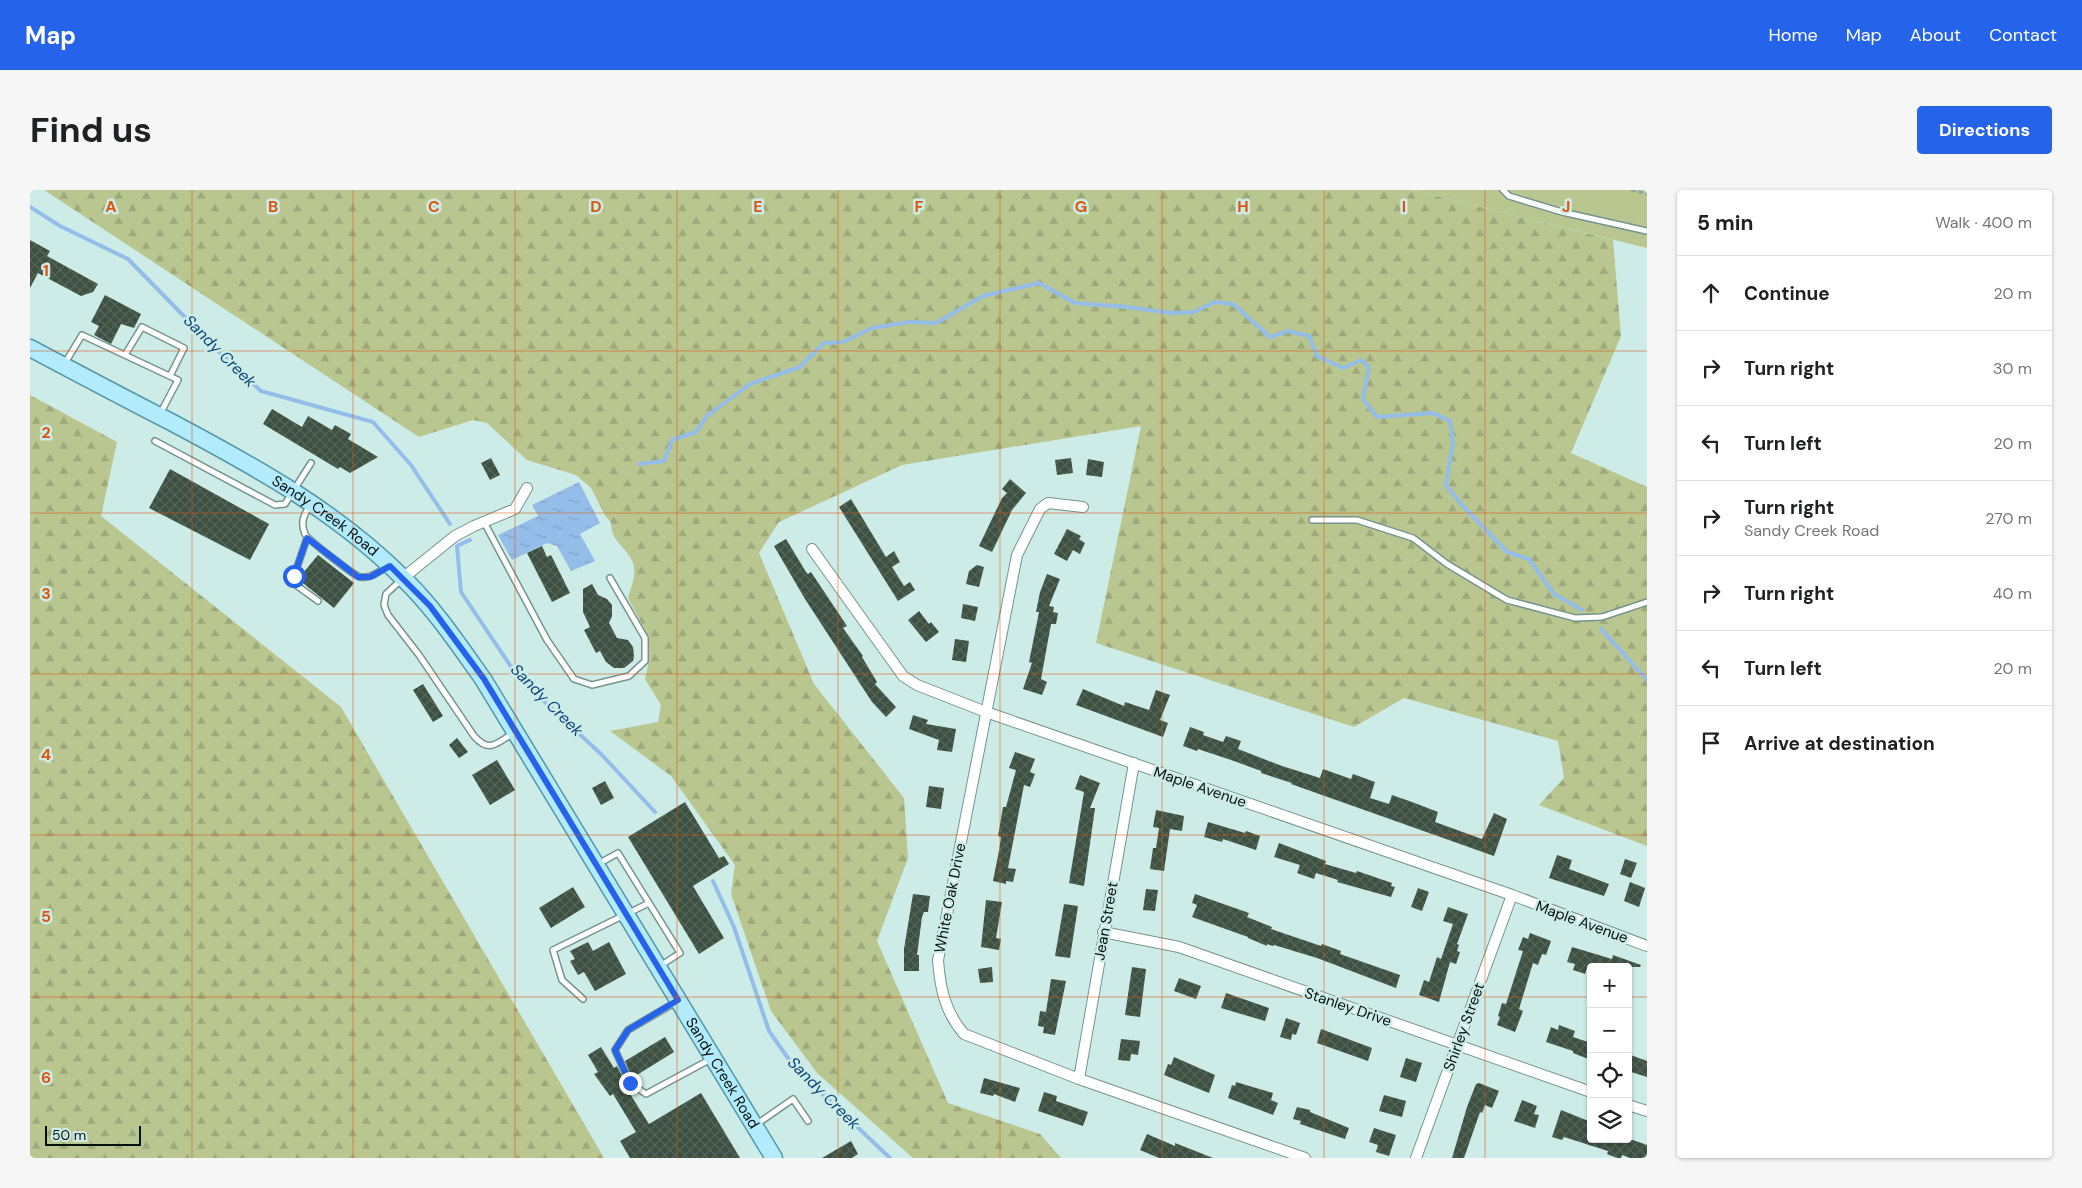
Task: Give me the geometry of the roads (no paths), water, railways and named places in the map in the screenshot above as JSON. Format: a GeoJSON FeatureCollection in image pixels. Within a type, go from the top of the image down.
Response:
{"type":"FeatureCollection","features":[{"type":"Feature","properties":{"kind":"main road","name":"Sandy Creek Road"},"geometry":{"type":"LineString","coordinates":[[30,348],[263,472],[312,502],[358,537],[403,578],[430,606],[484,679],[755,1126],[770,1157]]}},
{"type":"Feature","properties":{"kind":"street"},"geometry":{"type":"LineString","coordinates":[[403,578],[455,536],[515,509],[527,488]]}},
{"type":"Feature","properties":{"kind":"street","name":"White Oak Drive"},"geometry":{"type":"LineString","coordinates":[[1083,507],[1048,503],[1040,509],[1017,555],[938,960],[940,984],[946,1004],[954,1023],[964,1034],[1079,1079],[1305,1158]]}},
{"type":"Feature","properties":{"kind":"street","name":"Maple Avenue"},"geometry":{"type":"LineString","coordinates":[[812,549],[903,676],[917,685],[986,712],[1512,896],[1647,946]]}},
{"type":"Feature","properties":{"kind":"street","name":"Jean Street"},"geometry":{"type":"LineString","coordinates":[[1079,1079],[1103,932],[1134,764]]}},
{"type":"Feature","properties":{"kind":"street","name":"Shirley Street"},"geometry":{"type":"LineString","coordinates":[[1416,1158],[1512,896]]}},
{"type":"Feature","properties":{"kind":"street","name":"Stanley Drive"},"geometry":{"type":"LineString","coordinates":[[1103,932],[1179,947],[1587,1091]]}},
{"type":"Feature","properties":{"kind":"street"},"geometry":{"type":"LineString","coordinates":[[1632,1105],[1647,1111]]}},
{"type":"Feature","properties":{"kind":"lane"},"geometry":{"type":"LineString","coordinates":[[1503,190],[1509,196],[1562,212],[1647,231]]}},
{"type":"Feature","properties":{"kind":"lane"},"geometry":{"type":"LineString","coordinates":[[125,355],[142,327],[184,348],[170,376]]}},
{"type":"Feature","properties":{"kind":"lane"},"geometry":{"type":"LineString","coordinates":[[64,366],[82,335],[178,380],[159,416]]}},
{"type":"Feature","properties":{"kind":"lane"},"geometry":{"type":"LineString","coordinates":[[155,441],[275,505],[284,504],[311,463]]}},
{"type":"Feature","properties":{"kind":"lane"},"geometry":{"type":"LineString","coordinates":[[312,502],[302,516],[302,526],[307,538],[358,577],[370,577],[390,566]]}},
{"type":"Feature","properties":{"kind":"lane"},"geometry":{"type":"LineString","coordinates":[[1312,520],[1357,520],[1413,538],[1447,564],[1507,600],[1576,618],[1602,617],[1647,602]]}},
{"type":"Feature","properties":{"kind":"lane"},"geometry":{"type":"LineString","coordinates":[[484,522],[547,640],[574,678],[592,685],[629,676],[645,661],[645,638],[610,578]]}},
{"type":"Feature","properties":{"kind":"lane"},"geometry":{"type":"LineString","coordinates":[[307,538],[294,576],[296,585],[318,601]]}},
{"type":"Feature","properties":{"kind":"lane"},"geometry":{"type":"LineString","coordinates":[[403,578],[390,588],[386,594],[384,605],[388,615],[419,655],[474,736],[480,743],[492,746],[516,732]]}},
{"type":"Feature","properties":{"kind":"lane"},"geometry":{"type":"LineString","coordinates":[[596,864],[618,853],[680,953],[658,967]]}},
{"type":"Feature","properties":{"kind":"lane"},"geometry":{"type":"LineString","coordinates":[[583,999],[562,980],[553,950],[649,903]]}},
{"type":"Feature","properties":{"kind":"lane"},"geometry":{"type":"LineString","coordinates":[[678,1000],[628,1030],[615,1050],[630,1083],[646,1094],[713,1057]]}},
{"type":"Feature","properties":{"kind":"lane"},"geometry":{"type":"LineString","coordinates":[[755,1126],[793,1099],[808,1121]]}},
{"type":"Feature","properties":{"kind":"water"},"geometry":{"type":"Polygon","coordinates":[[[579,482],[600,523],[580,534],[595,561],[571,571],[557,546],[547,543],[512,560],[498,535],[538,516],[532,505],[579,482]]]}},
{"type":"Feature","properties":{"kind":"waterway","name":"Sandy Creek"},"geometry":{"type":"LineString","coordinates":[[30,207],[60,226],[128,259],[218,351],[261,391],[373,422],[411,465],[450,524]]}},
{"type":"Feature","properties":{"kind":"waterway"},"geometry":{"type":"LineString","coordinates":[[639,464],[664,461],[672,440],[696,432],[707,416],[750,384],[800,367],[824,343],[843,342],[872,328],[910,322],[936,323],[983,296],[1039,283],[1075,303],[1170,313],[1194,312],[1215,302],[1233,304],[1270,337],[1288,331],[1309,336],[1317,356],[1343,368],[1361,360],[1369,367],[1363,399],[1377,417],[1433,413],[1450,421],[1453,442],[1446,485],[1462,505],[1507,552],[1529,559],[1554,594],[1582,610]]}},
{"type":"Feature","properties":{"kind":"waterway","name":"Sandy Creek"},"geometry":{"type":"LineString","coordinates":[[470,540],[457,546],[461,592],[518,677],[602,755],[655,812]]}},
{"type":"Feature","properties":{"kind":"waterway"},"geometry":{"type":"LineString","coordinates":[[1601,629],[1647,680]]}},
{"type":"Feature","properties":{"kind":"waterway","name":"Sandy Creek"},"geometry":{"type":"LineString","coordinates":[[713,881],[734,927],[769,1031],[795,1068],[890,1158]]}}]}
